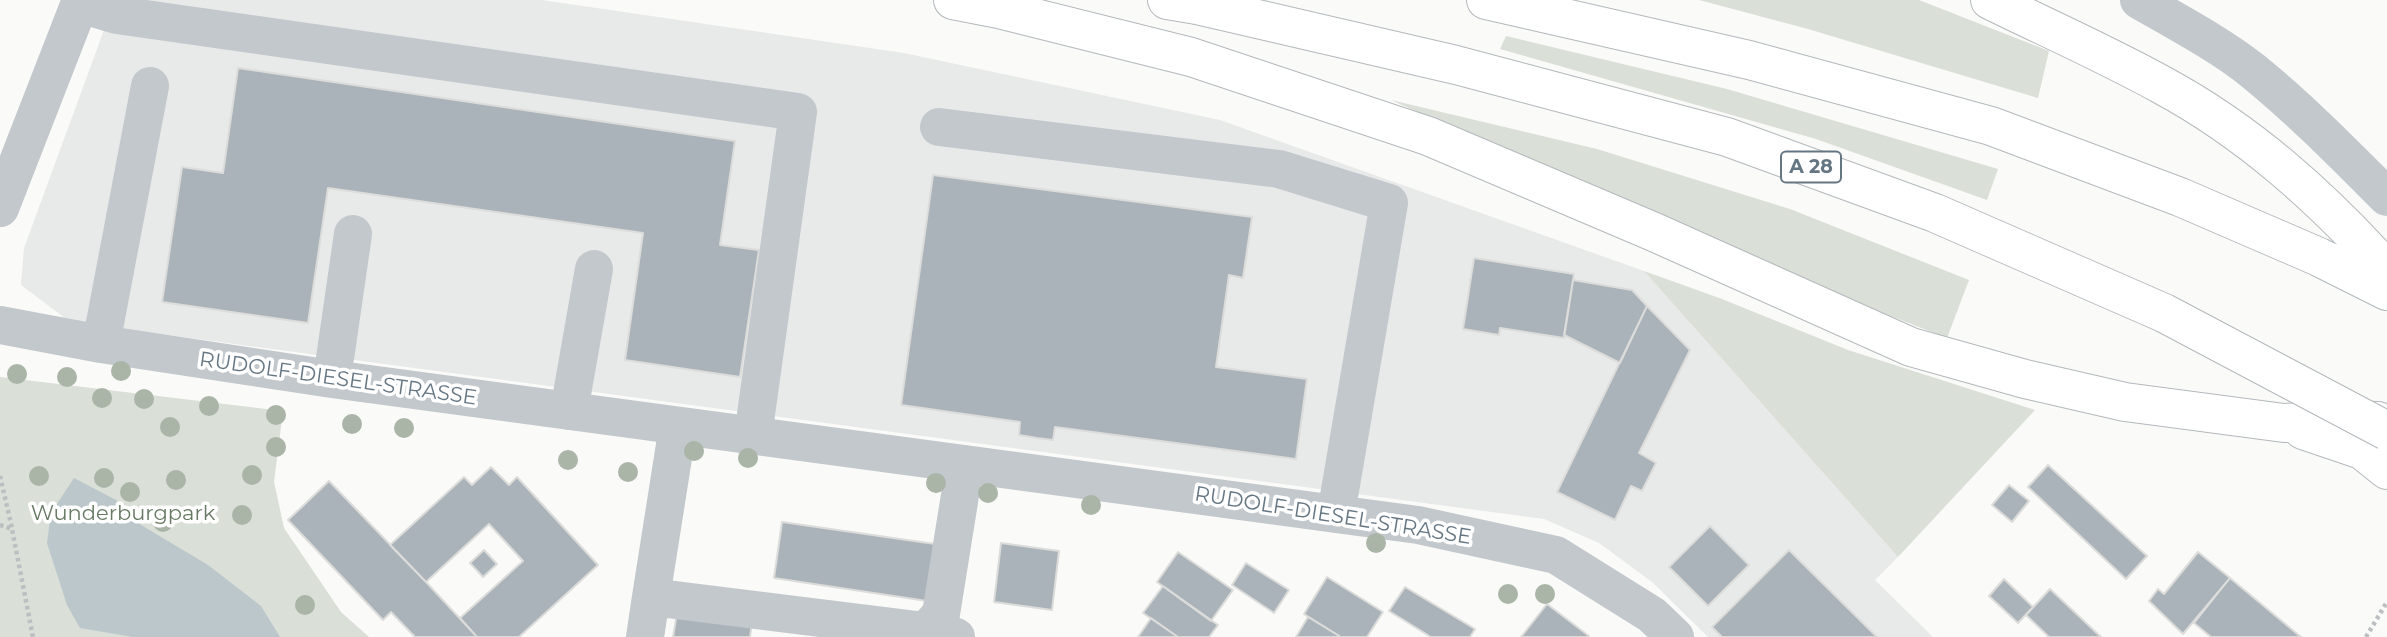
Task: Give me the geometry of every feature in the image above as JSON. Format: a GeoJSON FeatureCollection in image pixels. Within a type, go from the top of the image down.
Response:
{"type":"FeatureCollection","features":[{"type":"Feature","properties":{"kind":"highway"},"geometry":{"type":"LineString","coordinates":[[953,0],[1191,57],[1428,136],[1654,232],[1911,347],[2025,379],[2125,402],[2284,423],[2387,421]]}},
{"type":"Feature","properties":{"kind":"highway"},"geometry":{"type":"LineString","coordinates":[[1486,0],[1749,60],[1991,127],[2180,197],[2319,257],[2387,291]]}},
{"type":"Feature","properties":{"kind":"highway"},"geometry":{"type":"LineString","coordinates":[[1990,0],[2163,86],[2236,132],[2299,180],[2341,219],[2387,270]]}},
{"type":"Feature","properties":{"kind":"highway","name":"A 28"},"geometry":{"type":"LineString","coordinates":[[1182,2],[1456,65],[1727,137],[1935,213],[2164,313],[2387,431]]}},
{"type":"Feature","properties":{"kind":"highway"},"geometry":{"type":"LineString","coordinates":[[2284,423],[2362,450],[2387,470]]}},
{"type":"Feature","properties":{"kind":"street"},"geometry":{"type":"LineString","coordinates":[[2139,0],[2182,24],[2252,71],[2339,149],[2387,197]]}},
{"type":"Feature","properties":{"kind":"street"},"geometry":{"type":"LineString","coordinates":[[0,208],[80,2],[117,15],[798,113],[753,436]]}},
{"type":"Feature","properties":{"kind":"street"},"geometry":{"type":"LineString","coordinates":[[101,344],[150,86]]}},
{"type":"Feature","properties":{"kind":"street"},"geometry":{"type":"LineString","coordinates":[[939,127],[1279,169],[1389,203],[1336,514]]}},
{"type":"Feature","properties":{"kind":"street"},"geometry":{"type":"LineString","coordinates":[[332,379],[354,234]]}},
{"type":"Feature","properties":{"kind":"street"},"geometry":{"type":"LineString","coordinates":[[569,411],[594,269]]}},
{"type":"Feature","properties":{"kind":"street","name":"RUDOLF-DIESEL-STRASSE"},"geometry":{"type":"LineString","coordinates":[[0,325],[101,344],[332,379],[1418,525],[1556,555],[1654,630]]}},
{"type":"Feature","properties":{"kind":"street"},"geometry":{"type":"LineString","coordinates":[[645,637],[678,426]]}},
{"type":"Feature","properties":{"kind":"street"},"geometry":{"type":"LineString","coordinates":[[651,597],[934,635],[941,614],[965,464]]}},
{"type":"Feature","properties":{"kind":"path"},"geometry":{"type":"LineString","coordinates":[[0,476],[33,637]]}},
{"type":"Feature","properties":{"kind":"path"},"geometry":{"type":"LineString","coordinates":[[0,525],[12,529]]}},
{"type":"Feature","properties":{"kind":"path"},"geometry":{"type":"LineString","coordinates":[[2366,637],[2387,602]]}},
{"type":"Feature","properties":{"kind":"shaded area"},"geometry":{"type":"Polygon","coordinates":[[[115,0],[542,0],[904,53],[1220,120],[1644,271],[1898,557],[1875,580],[1933,637],[1708,637],[1652,582],[1599,543],[1544,519],[70,322],[21,285],[24,248],[115,0]]]}},
{"type":"Feature","properties":{"kind":"shaded area"},"geometry":{"type":"Polygon","coordinates":[[[74,478],[116,500],[141,525],[208,565],[261,606],[280,637],[133,637],[80,628],[67,605],[47,543],[51,513],[74,478]]]}},
{"type":"Feature","properties":{"kind":"green space"},"geometry":{"type":"Polygon","coordinates":[[[1699,0],[1919,0],[2049,51],[2038,98],[1808,29],[1699,0]]]}},
{"type":"Feature","properties":{"kind":"green space"},"geometry":{"type":"Polygon","coordinates":[[[1506,36],[1727,89],[1998,169],[1987,200],[1816,139],[1500,49],[1506,36]]]}},
{"type":"Feature","properties":{"kind":"green space"},"geometry":{"type":"Polygon","coordinates":[[[1391,100],[1597,149],[1790,209],[1969,280],[1947,338],[1727,252],[1391,100]]]}},
{"type":"Feature","properties":{"kind":"green space"},"geometry":{"type":"Polygon","coordinates":[[[1644,271],[1848,350],[2035,410],[1898,557],[1644,271]]]}},
{"type":"Feature","properties":{"kind":"green space","name":"Wunderburgpark"},"geometry":{"type":"Polygon","coordinates":[[[0,377],[283,411],[274,482],[284,528],[341,612],[369,637],[0,637],[0,377]]]}},
{"type":"Feature","properties":{"kind":"building"},"geometry":{"type":"Polygon","coordinates":[[[238,68],[735,141],[720,245],[759,250],[740,377],[625,360],[643,233],[328,188],[308,323],[162,302],[182,167],[223,173],[238,68]]]}},
{"type":"Feature","properties":{"kind":"building"},"geometry":{"type":"Polygon","coordinates":[[[933,175],[1252,217],[1243,278],[1229,275],[1216,367],[1307,379],[1296,459],[1055,427],[1053,440],[1037,438],[1019,435],[1020,422],[901,405],[933,175]]]}},
{"type":"Feature","properties":{"kind":"building"},"geometry":{"type":"Polygon","coordinates":[[[1474,258],[1574,274],[1564,338],[1500,328],[1499,335],[1463,329],[1474,258]]]}},
{"type":"Feature","properties":{"kind":"building"},"geometry":{"type":"Polygon","coordinates":[[[1573,280],[1632,290],[1647,306],[1620,363],[1564,335],[1573,280]]]}},
{"type":"Feature","properties":{"kind":"building"},"geometry":{"type":"Polygon","coordinates":[[[1647,306],[1690,350],[1639,453],[1656,463],[1642,491],[1631,486],[1615,520],[1557,492],[1647,306]]]}},
{"type":"Feature","properties":{"kind":"building"},"geometry":{"type":"Polygon","coordinates":[[[2048,465],[2147,556],[2126,579],[2028,487],[2048,465]]]}},
{"type":"Feature","properties":{"kind":"building"},"geometry":{"type":"Polygon","coordinates":[[[491,467],[509,485],[517,477],[598,565],[519,637],[477,637],[460,618],[523,561],[489,524],[426,582],[390,545],[464,477],[472,485],[491,467]]]}},
{"type":"Feature","properties":{"kind":"building"},"geometry":{"type":"Polygon","coordinates":[[[329,481],[477,637],[415,637],[391,612],[383,620],[288,520],[329,481]]]}},
{"type":"Feature","properties":{"kind":"building"},"geometry":{"type":"Polygon","coordinates":[[[2009,485],[2029,501],[2012,522],[1992,505],[2009,485]]]}},
{"type":"Feature","properties":{"kind":"building"},"geometry":{"type":"Polygon","coordinates":[[[782,522],[935,544],[927,601],[774,578],[782,522]]]}},
{"type":"Feature","properties":{"kind":"building"},"geometry":{"type":"Polygon","coordinates":[[[1710,526],[1749,565],[1708,606],[1669,567],[1710,526]]]}},
{"type":"Feature","properties":{"kind":"building"},"geometry":{"type":"Polygon","coordinates":[[[1001,543],[1059,551],[1052,610],[994,602],[1001,543]]]}},
{"type":"Feature","properties":{"kind":"building"},"geometry":{"type":"Polygon","coordinates":[[[484,550],[497,564],[483,577],[470,563],[484,550]]]}},
{"type":"Feature","properties":{"kind":"building"},"geometry":{"type":"Polygon","coordinates":[[[1789,550],[1877,637],[1722,637],[1712,627],[1789,550]]]}},
{"type":"Feature","properties":{"kind":"building"},"geometry":{"type":"Polygon","coordinates":[[[1178,552],[1233,590],[1211,621],[1157,582],[1178,552]]]}},
{"type":"Feature","properties":{"kind":"building"},"geometry":{"type":"Polygon","coordinates":[[[2198,552],[2230,578],[2183,634],[2149,601],[2158,589],[2164,594],[2198,552]]]}},
{"type":"Feature","properties":{"kind":"building"},"geometry":{"type":"Polygon","coordinates":[[[1246,563],[1289,590],[1274,613],[1232,585],[1246,563]]]}},
{"type":"Feature","properties":{"kind":"building"},"geometry":{"type":"Polygon","coordinates":[[[1327,577],[1383,612],[1367,637],[1341,637],[1304,614],[1327,577]]]}},
{"type":"Feature","properties":{"kind":"building"},"geometry":{"type":"Polygon","coordinates":[[[2230,578],[2301,637],[2211,637],[2194,623],[2230,578]]]}},
{"type":"Feature","properties":{"kind":"building"},"geometry":{"type":"Polygon","coordinates":[[[2004,579],[2033,607],[2018,623],[1989,596],[2004,579]]]}},
{"type":"Feature","properties":{"kind":"building"},"geometry":{"type":"Polygon","coordinates":[[[1163,586],[1218,625],[1209,637],[1178,637],[1143,613],[1163,586]]]}},
{"type":"Feature","properties":{"kind":"building"},"geometry":{"type":"Polygon","coordinates":[[[1405,587],[1475,629],[1470,637],[1431,637],[1389,611],[1405,587]]]}},
{"type":"Feature","properties":{"kind":"building"},"geometry":{"type":"Polygon","coordinates":[[[2050,589],[2101,637],[2049,637],[2026,615],[2050,589]]]}},
{"type":"Feature","properties":{"kind":"building"},"geometry":{"type":"Polygon","coordinates":[[[1547,604],[1589,636],[1521,637],[1547,604]]]}},
{"type":"Feature","properties":{"kind":"building"},"geometry":{"type":"Polygon","coordinates":[[[677,613],[752,624],[750,637],[673,637],[677,613]]]}},
{"type":"Feature","properties":{"kind":"building"},"geometry":{"type":"Polygon","coordinates":[[[1308,617],[1341,637],[1296,637],[1308,617]]]}},
{"type":"Feature","properties":{"kind":"building"},"geometry":{"type":"Polygon","coordinates":[[[1151,618],[1178,637],[1138,637],[1151,618]]]}}]}
